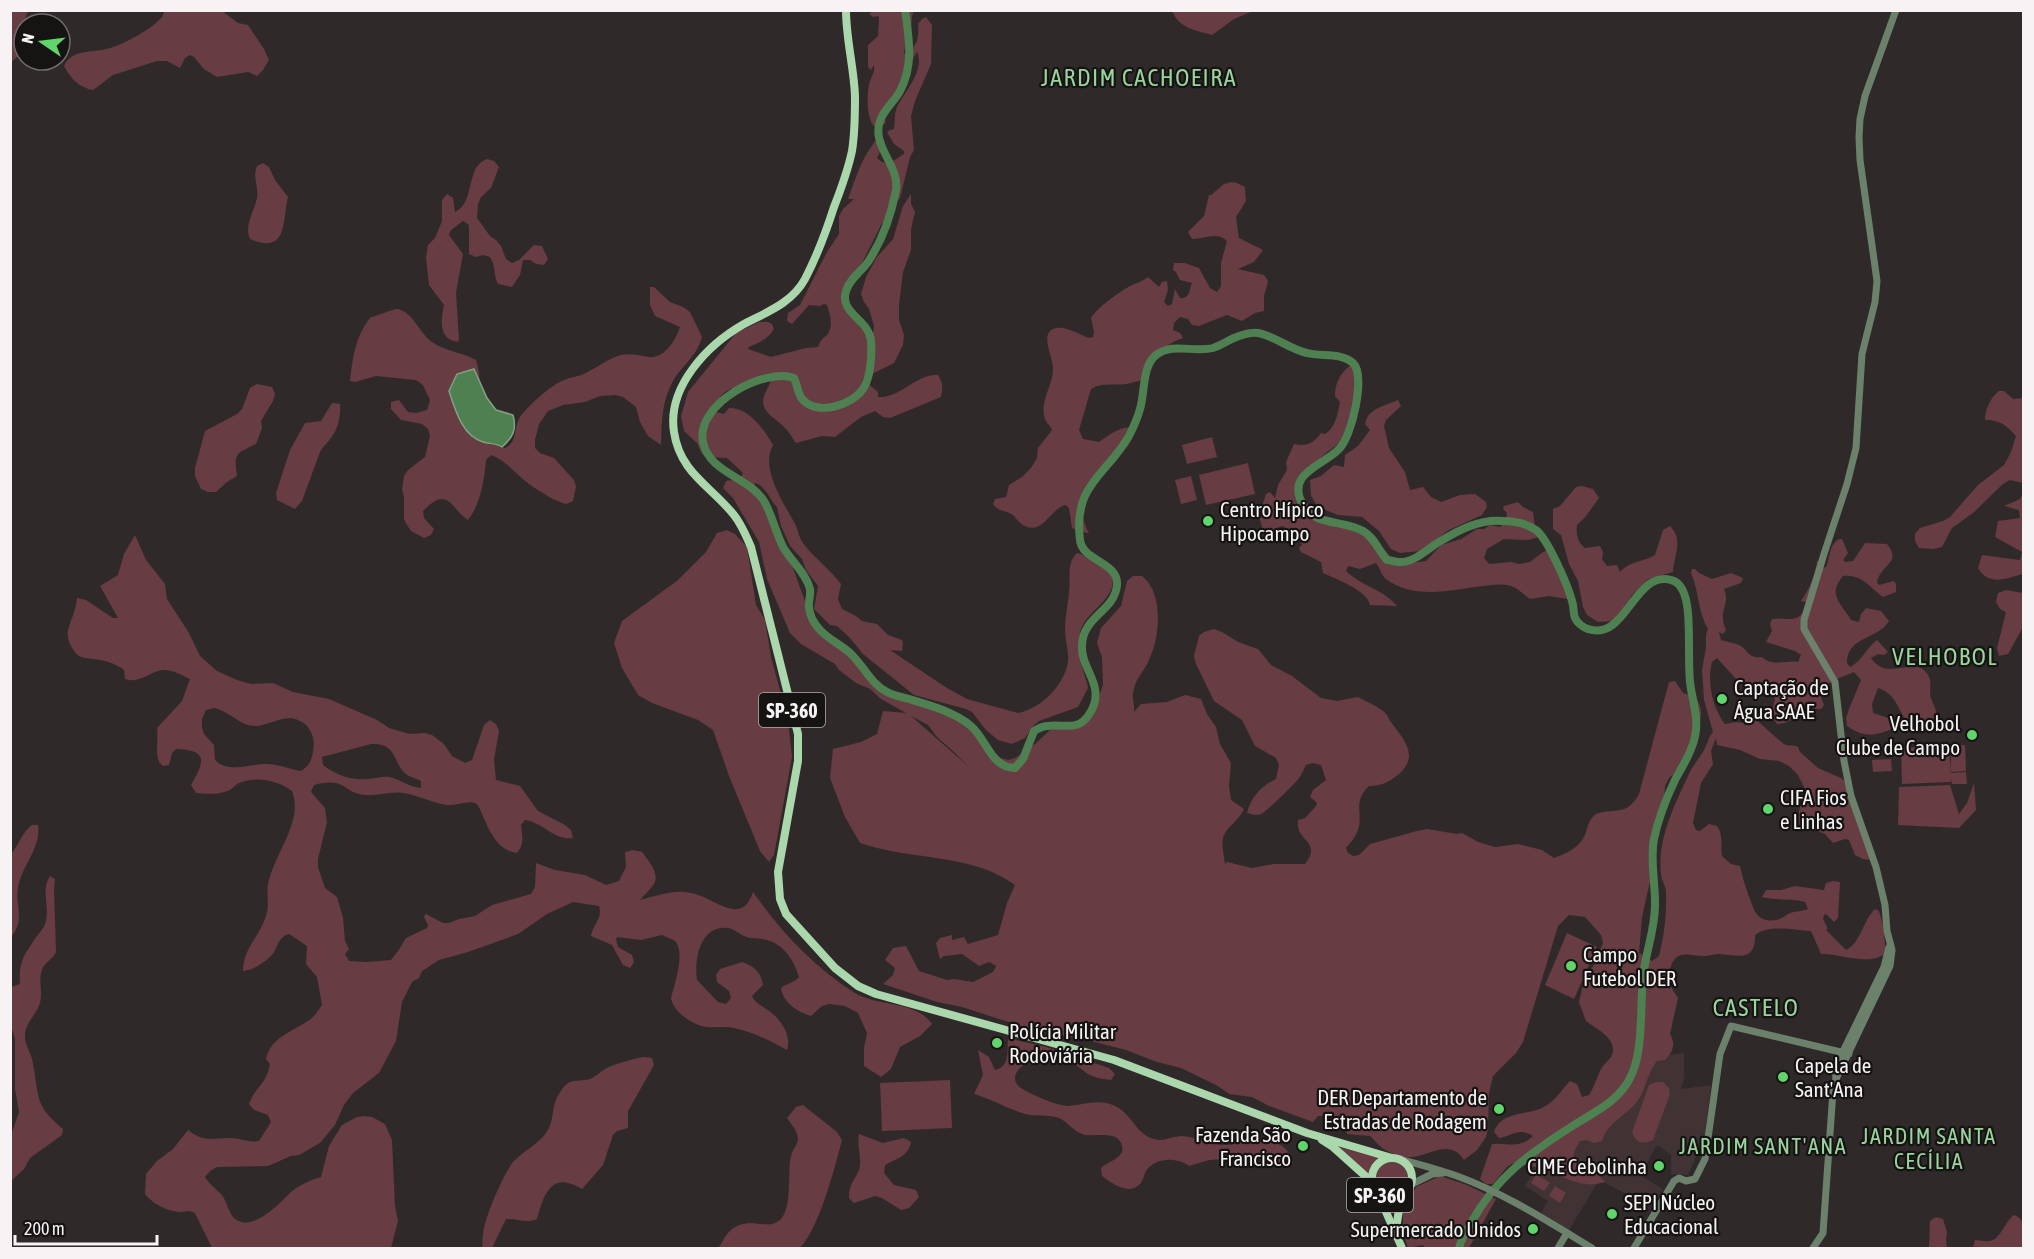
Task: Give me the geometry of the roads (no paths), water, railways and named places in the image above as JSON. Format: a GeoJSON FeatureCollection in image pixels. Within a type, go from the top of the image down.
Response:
{"type":"FeatureCollection","features":[{"type":"Feature","properties":{"kind":"main road","name":"SP-360"},"geometry":{"type":"LineString","coordinates":[[844,10],[855,94],[852,149],[845,176],[813,263],[804,282],[790,298],[776,309],[726,336],[709,352],[681,386],[674,406],[674,431],[680,455],[690,471],[734,514],[751,547],[798,734],[798,761],[778,872],[780,899],[786,914],[848,980],[876,994],[1114,1060],[1314,1135],[1395,1158],[1409,1166],[1412,1178],[1412,1184],[1405,1194],[1397,1218],[1400,1245]]}},
{"type":"Feature","properties":{"kind":"main road","name":"SP-360"},"geometry":{"type":"LineString","coordinates":[[1314,1135],[1333,1147],[1372,1182],[1400,1245]]}},
{"type":"Feature","properties":{"kind":"main road","name":"SP-360"},"geometry":{"type":"LineString","coordinates":[[1372,1182],[1372,1175],[1378,1163],[1395,1158]]}},
{"type":"Feature","properties":{"kind":"main road","name":"SP-360"},"geometry":{"type":"LineString","coordinates":[[1378,1194],[1388,1199],[1405,1194]]}},
{"type":"Feature","properties":{"kind":"street"},"geometry":{"type":"LineString","coordinates":[[1813,1248],[1823,1233],[1835,1068],[1846,1053],[1884,967],[1890,942],[1885,905],[1876,867],[1851,796],[1844,761],[1836,682],[1804,629],[1804,620],[1847,484],[1856,448],[1862,354],[1873,310],[1877,281],[1860,160],[1860,119],[1865,96],[1896,10]]}},
{"type":"Feature","properties":{"kind":"street"},"geometry":{"type":"LineString","coordinates":[[1634,1248],[1674,1181],[1679,1178],[1686,1181],[1695,1179],[1705,1159],[1717,1076],[1723,1047],[1731,1026],[1846,1053]]}},
{"type":"Feature","properties":{"kind":"street"},"geometry":{"type":"LineString","coordinates":[[1395,1158],[1480,1186],[1592,1248]]}},
{"type":"Feature","properties":{"kind":"street"},"geometry":{"type":"LineString","coordinates":[[1412,1184],[1432,1174],[1446,1173]]}},
{"type":"Feature","properties":{"kind":"street"},"geometry":{"type":"LineString","coordinates":[[1558,1248],[1567,1233]]}},
{"type":"Feature","properties":{"kind":"waterway"},"geometry":{"type":"LineString","coordinates":[[905,10],[909,51],[907,71],[900,91],[882,117],[878,130],[879,139],[894,173],[896,190],[882,237],[868,262],[850,282],[845,299],[850,311],[865,327],[871,340],[870,366],[866,384],[851,400],[825,408],[808,404],[802,399],[794,378],[781,376],[766,378],[750,383],[721,402],[710,414],[703,428],[703,442],[713,461],[749,486],[764,501],[783,547],[808,583],[810,611],[817,626],[850,653],[881,688],[892,694],[933,706],[965,721],[977,732],[995,758],[1007,767],[1015,768],[1023,759],[1034,731],[1045,726],[1070,726],[1081,723],[1090,713],[1096,694],[1082,654],[1084,635],[1093,620],[1111,601],[1117,585],[1112,571],[1082,547],[1079,521],[1086,493],[1129,436],[1142,403],[1148,366],[1156,355],[1176,348],[1213,348],[1251,333],[1270,337],[1300,351],[1343,357],[1353,363],[1357,370],[1358,392],[1353,420],[1344,442],[1332,455],[1308,471],[1299,485],[1299,494],[1308,512],[1322,520],[1363,531],[1387,560],[1399,562],[1410,560],[1470,526],[1494,521],[1512,522],[1529,526],[1541,535],[1552,552],[1566,585],[1573,603],[1575,618],[1586,628],[1601,630],[1612,625],[1648,585],[1658,580],[1671,580],[1679,585],[1684,593],[1688,613],[1689,673],[1696,715],[1696,731],[1689,753],[1665,802],[1654,839],[1655,911],[1644,970],[1640,1040],[1635,1067],[1625,1086],[1613,1100],[1543,1145],[1503,1179],[1481,1207],[1459,1248]]}},
{"type":"Feature","properties":{"kind":"place","name":"Centro Hípico Hipocampo"},"geometry":{"type":"Point","coordinates":[1208,521]}},
{"type":"Feature","properties":{"kind":"place","name":"Captação de Água SAAE"},"geometry":{"type":"Point","coordinates":[1722,699]}},
{"type":"Feature","properties":{"kind":"place","name":"Velhobol Clube de Campo"},"geometry":{"type":"Point","coordinates":[1972,735]}},
{"type":"Feature","properties":{"kind":"place","name":"CIFA Fios e Linhas"},"geometry":{"type":"Point","coordinates":[1768,809]}},
{"type":"Feature","properties":{"kind":"place","name":"Campo Futebol DER"},"geometry":{"type":"Point","coordinates":[1571,966]}},
{"type":"Feature","properties":{"kind":"place","name":"Polícia Militar Rodoviária"},"geometry":{"type":"Point","coordinates":[997,1043]}},
{"type":"Feature","properties":{"kind":"place","name":"Capela de Sant'Ana"},"geometry":{"type":"Point","coordinates":[1783,1077]}},
{"type":"Feature","properties":{"kind":"place","name":"DER Departamento de Estradas de Rodagem"},"geometry":{"type":"Point","coordinates":[1499,1109]}},
{"type":"Feature","properties":{"kind":"place","name":"Fazenda São Francisco"},"geometry":{"type":"Point","coordinates":[1303,1146]}},
{"type":"Feature","properties":{"kind":"place","name":"CIME Cebolinha"},"geometry":{"type":"Point","coordinates":[1659,1166]}},
{"type":"Feature","properties":{"kind":"place","name":"SEPI Núcleo Educacional"},"geometry":{"type":"Point","coordinates":[1612,1214]}},
{"type":"Feature","properties":{"kind":"place","name":"Supermercado Unidos"},"geometry":{"type":"Point","coordinates":[1533,1229]}},
{"type":"Feature","properties":{"kind":"district","name":"JARDIM CACHOEIRA"},"geometry":{"type":"Point","coordinates":[1139,77]}},
{"type":"Feature","properties":{"kind":"district","name":"VELHOBOL"},"geometry":{"type":"Point","coordinates":[1945,656]}},
{"type":"Feature","properties":{"kind":"district","name":"CASTELO"},"geometry":{"type":"Point","coordinates":[1756,1007]}},
{"type":"Feature","properties":{"kind":"district","name":"JARDIM SANT'ANA"},"geometry":{"type":"Point","coordinates":[1763,1146]}},
{"type":"Feature","properties":{"kind":"district","name":"JARDIM SANTA CECÍLIA"},"geometry":{"type":"Point","coordinates":[1929,1148]}}]}
